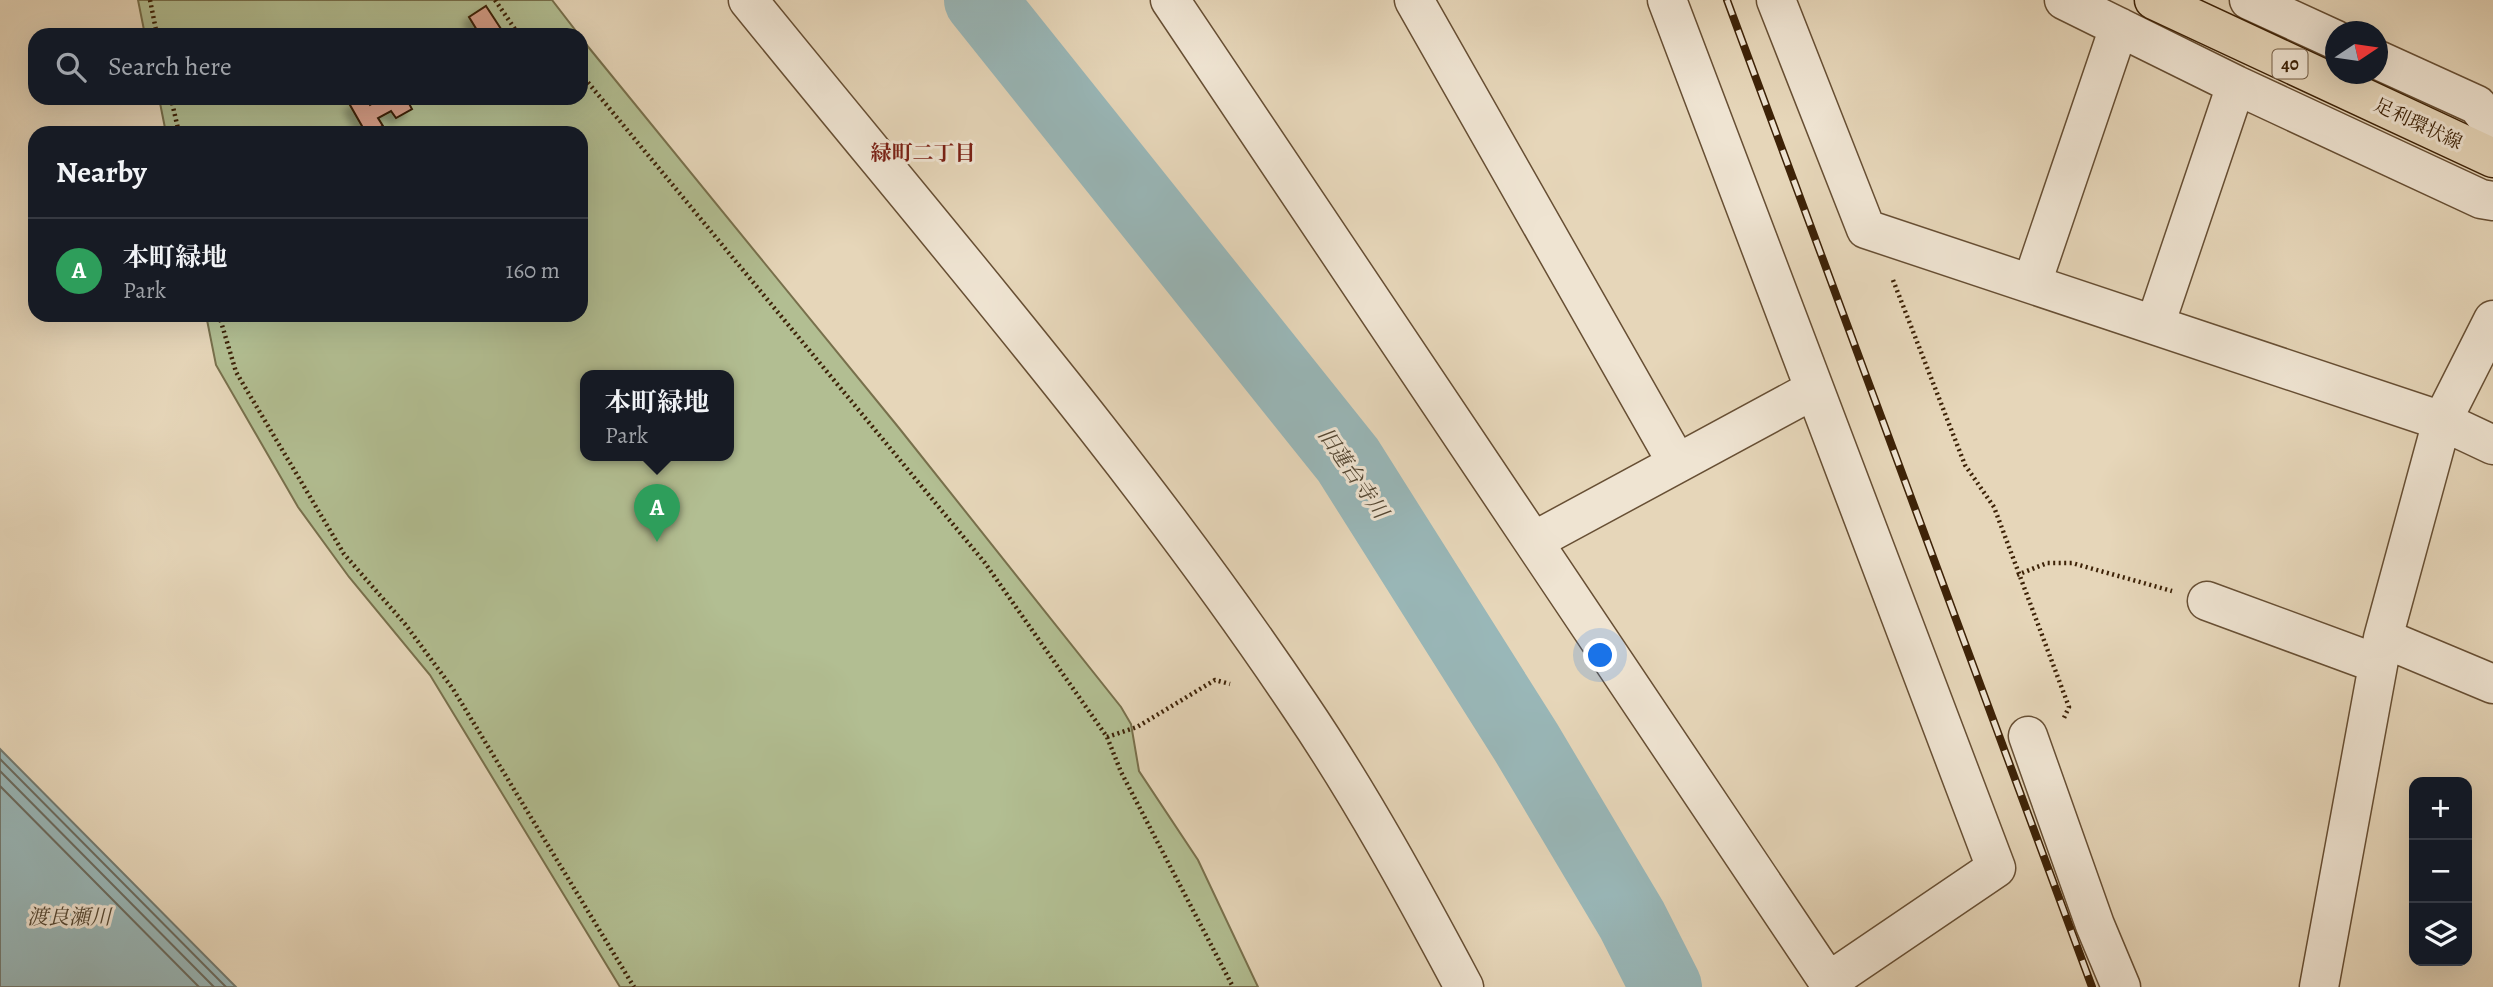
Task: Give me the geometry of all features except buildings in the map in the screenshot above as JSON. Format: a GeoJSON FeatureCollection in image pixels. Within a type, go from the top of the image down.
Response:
{"type":"FeatureCollection","features":[{"type":"Feature","properties":{"kind":"main road","name":"足利環状線"},"geometry":{"type":"LineString","coordinates":[[2154,0],[2493,158]]}},
{"type":"Feature","properties":{"kind":"street"},"geometry":{"type":"LineString","coordinates":[[748,0],[1137,480],[1250,634],[1301,707],[1392,852],[1464,987]]}},
{"type":"Feature","properties":{"kind":"street"},"geometry":{"type":"LineString","coordinates":[[1170,0],[1830,984],[1996,868],[1667,0]]}},
{"type":"Feature","properties":{"kind":"street"},"geometry":{"type":"LineString","coordinates":[[1415,0],[1677,463]]}},
{"type":"Feature","properties":{"kind":"street"},"geometry":{"type":"LineString","coordinates":[[1776,0],[1866,229],[2442,421],[2493,445]]}},
{"type":"Feature","properties":{"kind":"street"},"geometry":{"type":"LineString","coordinates":[[2064,0],[2236,85],[2481,199],[2493,201]]}},
{"type":"Feature","properties":{"kind":"street"},"geometry":{"type":"LineString","coordinates":[[2249,0],[2325,35]]}},
{"type":"Feature","properties":{"kind":"street"},"geometry":{"type":"LineString","coordinates":[[2032,283],[2119,27]]}},
{"type":"Feature","properties":{"kind":"street"},"geometry":{"type":"LineString","coordinates":[[2388,65],[2477,106],[2493,126]]}},
{"type":"Feature","properties":{"kind":"street"},"geometry":{"type":"LineString","coordinates":[[2155,325],[2236,85]]}},
{"type":"Feature","properties":{"kind":"street"},"geometry":{"type":"LineString","coordinates":[[2319,987],[2380,651],[2442,421],[2493,320]]}},
{"type":"Feature","properties":{"kind":"street"},"geometry":{"type":"LineString","coordinates":[[1534,541],[1813,390]]}},
{"type":"Feature","properties":{"kind":"street"},"geometry":{"type":"LineString","coordinates":[[2207,601],[2493,684]]}},
{"type":"Feature","properties":{"kind":"street"},"geometry":{"type":"LineString","coordinates":[[2031,746],[2095,925],[2121,987]]}},
{"type":"Feature","properties":{"kind":"path"},"geometry":{"type":"LineString","coordinates":[[150,0],[156,28]]}},
{"type":"Feature","properties":{"kind":"path"},"geometry":{"type":"LineString","coordinates":[[495,0],[514,28]]}},
{"type":"Feature","properties":{"kind":"path"},"geometry":{"type":"LineString","coordinates":[[588,82],[985,562],[1107,737],[1121,772],[1233,987]]}},
{"type":"Feature","properties":{"kind":"path"},"geometry":{"type":"LineString","coordinates":[[173,105],[177,126]]}},
{"type":"Feature","properties":{"kind":"path"},"geometry":{"type":"LineString","coordinates":[[1890,273],[1965,465],[1994,507],[2069,706],[2061,725],[2031,746]]}},
{"type":"Feature","properties":{"kind":"path"},"geometry":{"type":"LineString","coordinates":[[221,322],[236,372],[344,554],[405,624],[453,689],[634,987]]}},
{"type":"Feature","properties":{"kind":"path"},"geometry":{"type":"LineString","coordinates":[[2018,575],[2047,564],[2072,563],[2207,601]]}},
{"type":"Feature","properties":{"kind":"path"},"geometry":{"type":"LineString","coordinates":[[1107,737],[1137,727],[1215,680],[1230,684]]}},
{"type":"Feature","properties":{"kind":"green space"},"geometry":{"type":"Polygon","coordinates":[[[138,0],[552,0],[574,28],[144,28],[138,0]]]}},
{"type":"Feature","properties":{"kind":"green space"},"geometry":{"type":"Polygon","coordinates":[[[588,47],[899,428],[1121,707],[1131,724],[1139,771],[1198,860],[1258,987],[620,987],[430,675],[349,577],[298,507],[216,365],[207,322],[588,322],[588,126],[165,126],[160,105],[588,105],[588,47]]]}},
{"type":"Feature","properties":{"kind":"water","name":"渡良瀬川"},"geometry":{"type":"Polygon","coordinates":[[[0,749],[236,987],[0,987],[0,749]]]}},
{"type":"Feature","properties":{"kind":"waterway","name":"旧蓮台寺川"},"geometry":{"type":"LineString","coordinates":[[980,0],[1348,460],[1526,742],[1632,920],[1666,987]]}},
{"type":"Feature","properties":{"kind":"railway"},"geometry":{"type":"LineString","coordinates":[[1727,0],[2092,987]]}},
{"type":"Feature","properties":{"kind":"place","name":"本町緑地"},"geometry":{"type":"Point","coordinates":[657,542]}},
{"type":"Feature","properties":{"kind":"district","name":"緑町二丁目"},"geometry":{"type":"Point","coordinates":[923,153]}}]}
